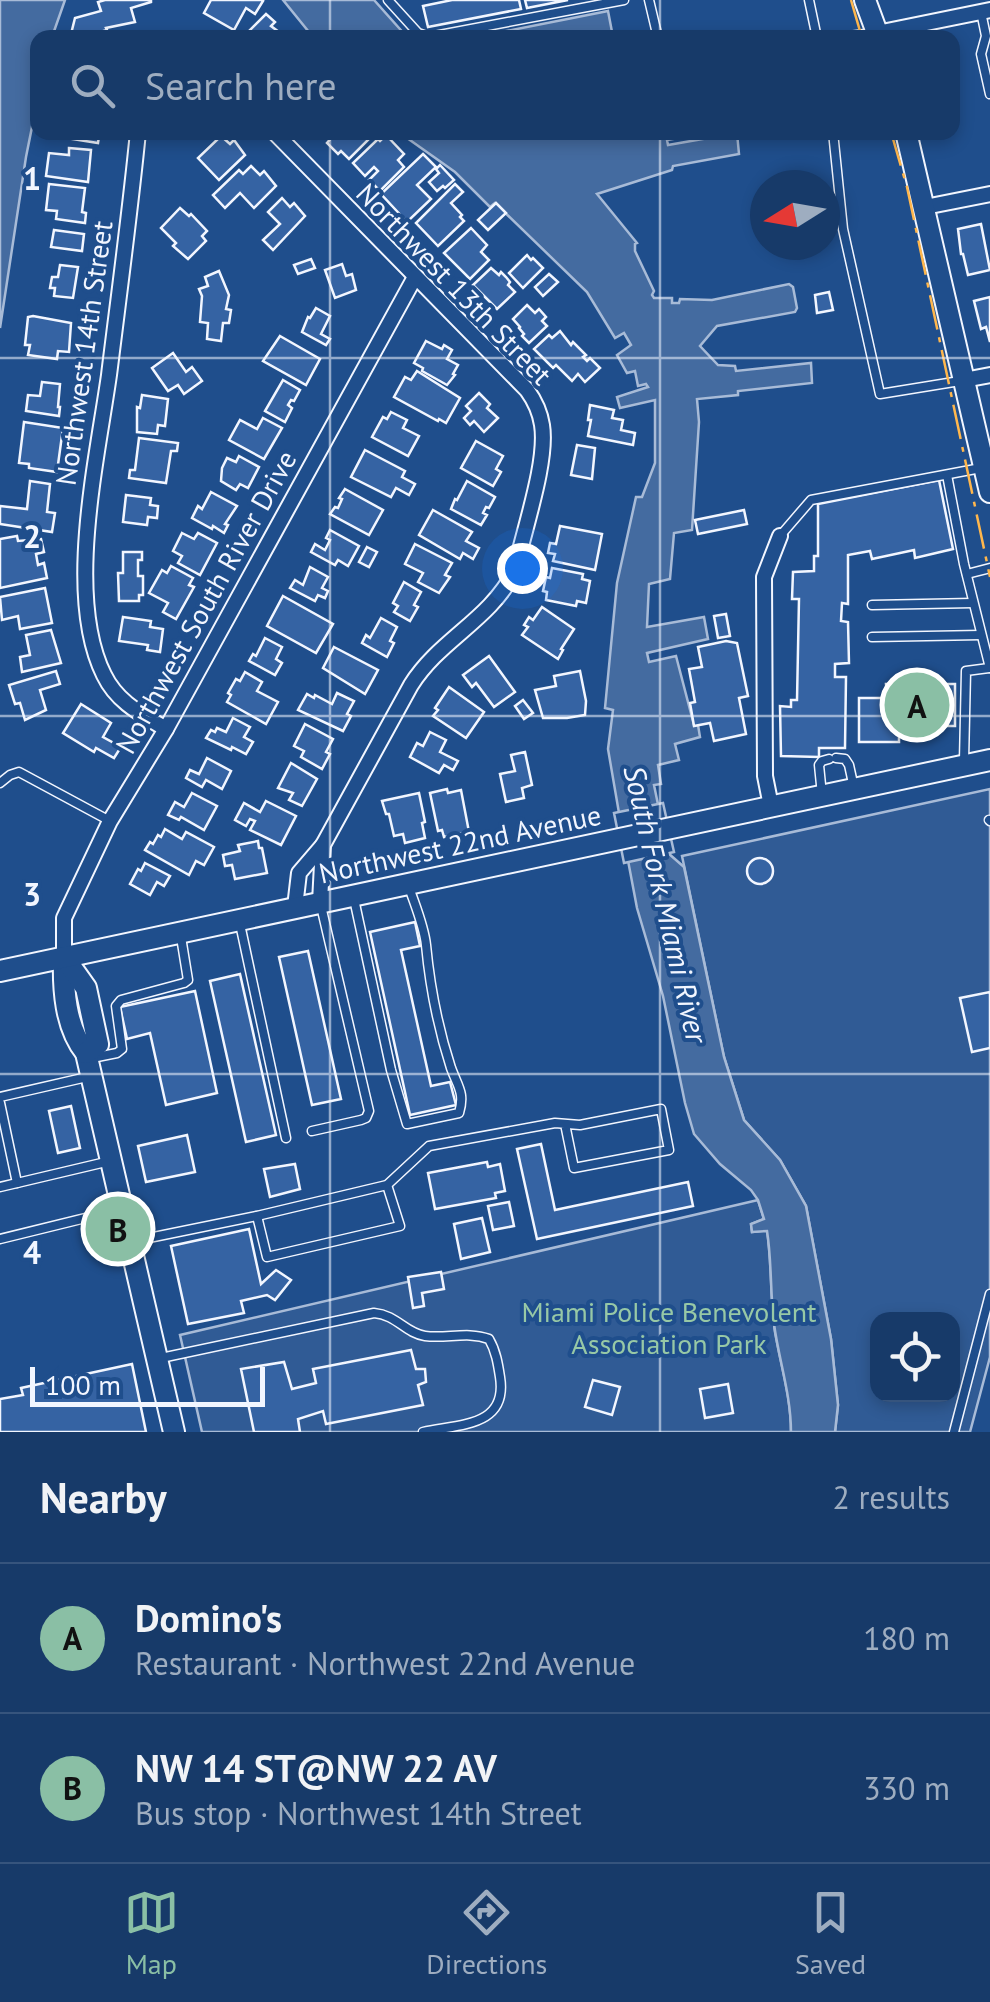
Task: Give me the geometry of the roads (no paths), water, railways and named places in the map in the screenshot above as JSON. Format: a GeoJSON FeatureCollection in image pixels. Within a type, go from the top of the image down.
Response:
{"type":"FeatureCollection","features":[{"type":"Feature","properties":{"kind":"main road"},"geometry":{"type":"LineString","coordinates":[[865,0],[876,30]]}},
{"type":"Feature","properties":{"kind":"main road"},"geometry":{"type":"LineString","coordinates":[[908,140],[990,492]]}},
{"type":"Feature","properties":{"kind":"main road","name":"Northwest 22nd Avenue"},"geometry":{"type":"LineString","coordinates":[[0,971],[990,760]]}},
{"type":"Feature","properties":{"kind":"main road"},"geometry":{"type":"LineString","coordinates":[[64,957],[86,988],[98,1044],[88,1063],[174,1432]]}},
{"type":"Feature","properties":{"kind":"street"},"geometry":{"type":"LineString","coordinates":[[900,30],[986,11]]}},
{"type":"Feature","properties":{"kind":"street","name":"Northwest 14th Street"},"geometry":{"type":"LineString","coordinates":[[137,140],[92,500],[85,588],[91,639],[106,680],[122,701],[166,729]]}},
{"type":"Feature","properties":{"kind":"street","name":"Northwest 13th Street"},"geometry":{"type":"LineString","coordinates":[[282,140],[527,390],[543,431],[540,463],[515,571],[507,587],[418,674],[323,845],[299,874],[295,907]]}},
{"type":"Feature","properties":{"kind":"street"},"geometry":{"type":"LineString","coordinates":[[925,207],[990,194]]}},
{"type":"Feature","properties":{"kind":"street","name":"Northwest South River Drive"},"geometry":{"type":"LineString","coordinates":[[64,957],[64,918],[110,822],[166,729],[415,277]]}},
{"type":"Feature","properties":{"kind":"street"},"geometry":{"type":"LineString","coordinates":[[964,380],[990,375]]}},
{"type":"Feature","properties":{"kind":"street"},"geometry":{"type":"LineString","coordinates":[[771,806],[765,776],[764,577],[780,536]]}},
{"type":"Feature","properties":{"kind":"street","name":"Northwest 13th Street"},"geometry":{"type":"LineString","coordinates":[[320,902],[323,845]]}},
{"type":"Feature","properties":{"kind":"lane"},"geometry":{"type":"LineString","coordinates":[[388,0],[414,30]]}},
{"type":"Feature","properties":{"kind":"lane"},"geometry":{"type":"LineString","coordinates":[[466,30],[624,0]]}},
{"type":"Feature","properties":{"kind":"lane"},"geometry":{"type":"LineString","coordinates":[[649,0],[656,30]]}},
{"type":"Feature","properties":{"kind":"lane"},"geometry":{"type":"LineString","coordinates":[[809,0],[816,30]]}},
{"type":"Feature","properties":{"kind":"lane"},"geometry":{"type":"LineString","coordinates":[[986,11],[981,54],[990,94]]}},
{"type":"Feature","properties":{"kind":"lane"},"geometry":{"type":"LineString","coordinates":[[834,140],[843,229],[880,394],[964,380]]}},
{"type":"Feature","properties":{"kind":"lane"},"geometry":{"type":"LineString","coordinates":[[780,536],[811,500],[984,467]]}},
{"type":"Feature","properties":{"kind":"lane"},"geometry":{"type":"LineString","coordinates":[[946,475],[989,668],[966,671],[964,765]]}},
{"type":"Feature","properties":{"kind":"lane"},"geometry":{"type":"LineString","coordinates":[[966,574],[990,568]]}},
{"type":"Feature","properties":{"kind":"lane"},"geometry":{"type":"LineString","coordinates":[[872,605],[973,603]]}},
{"type":"Feature","properties":{"kind":"lane"},"geometry":{"type":"LineString","coordinates":[[872,637],[981,635]]}},
{"type":"Feature","properties":{"kind":"lane"},"geometry":{"type":"LineString","coordinates":[[822,795],[822,761],[845,760],[854,788]]}},
{"type":"Feature","properties":{"kind":"lane"},"geometry":{"type":"LineString","coordinates":[[0,782],[19,772],[110,822]]}},
{"type":"Feature","properties":{"kind":"lane"},"geometry":{"type":"LineString","coordinates":[[353,895],[391,1070],[407,1124],[459,1113],[464,1099],[451,1068],[434,1004],[426,944],[408,883]]}},
{"type":"Feature","properties":{"kind":"lane"},"geometry":{"type":"LineString","coordinates":[[312,1130],[361,1120],[369,1111],[320,902]]}},
{"type":"Feature","properties":{"kind":"lane"},"geometry":{"type":"LineString","coordinates":[[239,920],[286,1138]]}},
{"type":"Feature","properties":{"kind":"lane"},"geometry":{"type":"LineString","coordinates":[[17,1183],[0,1100],[122,1049],[116,1006],[121,1000],[188,980],[180,932]]}},
{"type":"Feature","properties":{"kind":"lane"},"geometry":{"type":"LineString","coordinates":[[130,1242],[387,1185],[429,1146],[556,1123],[565,1124],[580,1126],[661,1109],[669,1150],[574,1168],[565,1124]]}},
{"type":"Feature","properties":{"kind":"lane"},"geometry":{"type":"LineString","coordinates":[[0,1186],[111,1160]]}},
{"type":"Feature","properties":{"kind":"lane"},"geometry":{"type":"LineString","coordinates":[[257,1216],[267,1257],[400,1226],[387,1185]]}},
{"type":"Feature","properties":{"kind":"lane"},"geometry":{"type":"LineString","coordinates":[[0,1239],[122,1209]]}},
{"type":"Feature","properties":{"kind":"lane"},"geometry":{"type":"LineString","coordinates":[[954,1432],[990,1294]]}},
{"type":"Feature","properties":{"kind":"lane"},"geometry":{"type":"LineString","coordinates":[[157,1359],[374,1314],[388,1315],[421,1335],[478,1336],[489,1340],[502,1388],[496,1408],[478,1420],[423,1432]]}},
{"type":"Feature","properties":{"kind":"water"},"geometry":{"type":"Polygon","coordinates":[[[0,0],[65,0],[54,30],[30,30],[30,137],[0,328],[0,0]]]}},
{"type":"Feature","properties":{"kind":"water"},"geometry":{"type":"Polygon","coordinates":[[[283,0],[374,0],[401,30],[307,30],[283,0]]]}},
{"type":"Feature","properties":{"kind":"water"},"geometry":{"type":"Polygon","coordinates":[[[608,11],[612,30],[512,30],[608,11]]]}},
{"type":"Feature","properties":{"kind":"water","name":"South Fork Miami River"},"geometry":{"type":"Polygon","coordinates":[[[410,140],[667,140],[668,145],[738,140],[739,154],[673,166],[672,170],[597,194],[637,243],[635,251],[654,298],[672,298],[672,303],[679,303],[680,299],[712,300],[789,284],[793,287],[795,312],[717,326],[700,346],[718,365],[735,366],[736,371],[811,363],[812,383],[697,399],[692,530],[674,533],[670,579],[649,584],[647,627],[704,617],[708,639],[647,653],[649,662],[676,656],[694,725],[698,725],[700,737],[675,744],[679,760],[658,765],[661,784],[654,785],[668,853],[684,867],[724,1057],[744,1120],[780,1160],[806,1206],[831,1339],[838,1405],[835,1432],[791,1432],[774,1324],[767,1231],[752,1232],[751,1224],[764,1219],[751,1190],[720,1164],[694,1134],[663,996],[637,908],[619,813],[608,749],[613,710],[605,708],[617,583],[636,497],[642,497],[655,463],[655,400],[620,408],[617,397],[648,387],[638,386],[635,371],[627,373],[617,355],[631,345],[624,333],[615,338],[587,292],[495,203],[490,207],[455,172],[410,140]]]}},
{"type":"Feature","properties":{"kind":"place","name":"Domino's"},"geometry":{"type":"Point","coordinates":[917,705]}},
{"type":"Feature","properties":{"kind":"place","name":"NW 14 ST@NW 22 AV"},"geometry":{"type":"Point","coordinates":[118,1229]}},
{"type":"Feature","properties":{"kind":"park label","name":"Miami Police Benevolent Association Park"},"geometry":{"type":"Point","coordinates":[669,1328]}}]}
